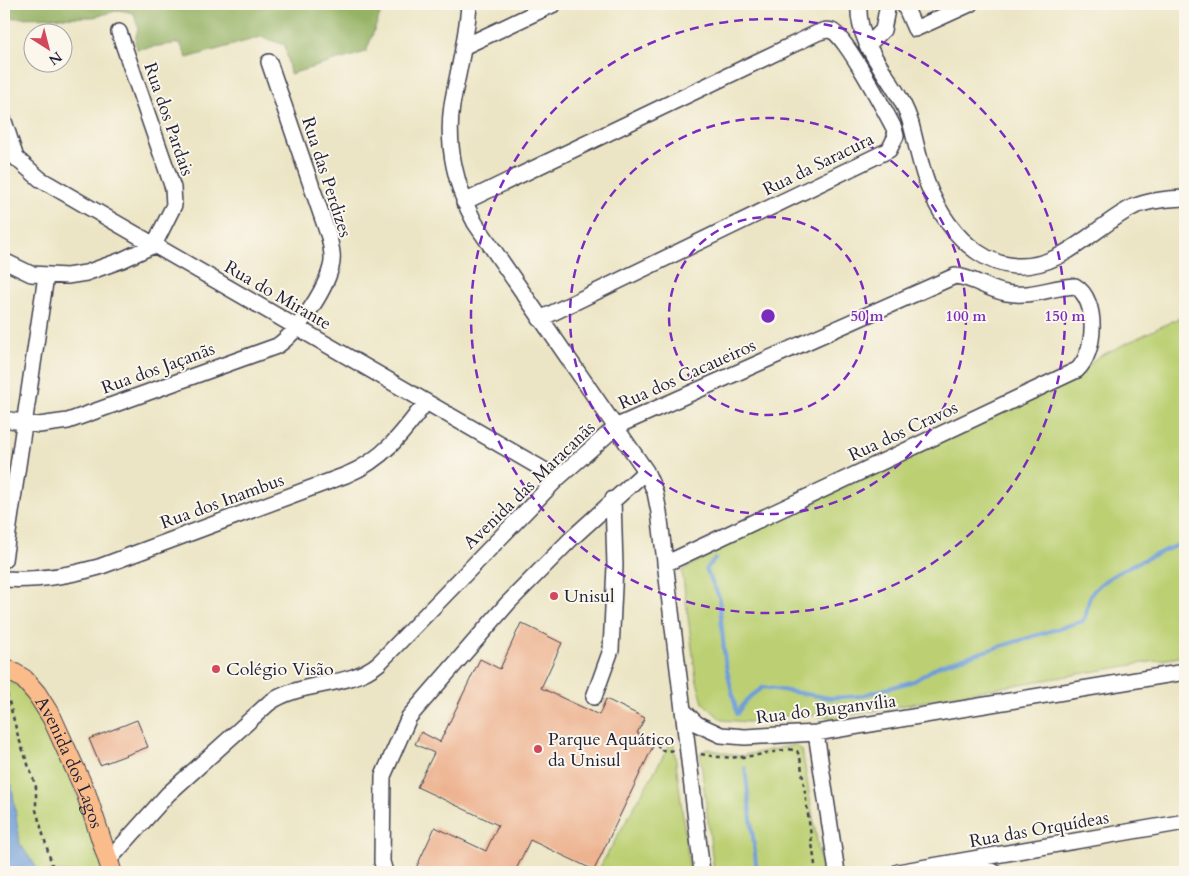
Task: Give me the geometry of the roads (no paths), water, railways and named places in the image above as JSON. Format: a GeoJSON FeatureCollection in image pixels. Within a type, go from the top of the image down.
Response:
{"type":"FeatureCollection","features":[{"type":"Feature","properties":{"kind":"main road","name":"Avenida dos Lagos"},"geometry":{"type":"LineString","coordinates":[[4,667],[24,679],[37,694],[52,718],[86,793],[110,867]]}},
{"type":"Feature","properties":{"kind":"street","name":"Avenida das Maracanãs"},"geometry":{"type":"LineString","coordinates":[[110,867],[168,794],[269,703],[286,693],[357,677],[380,663],[558,478],[617,426],[540,319],[475,223],[464,202],[455,171],[451,126],[452,106],[465,46],[469,4]]}},
{"type":"Feature","properties":{"kind":"street"},"geometry":{"type":"LineString","coordinates":[[465,46],[554,4]]}},
{"type":"Feature","properties":{"kind":"street"},"geometry":{"type":"LineString","coordinates":[[859,4],[860,24],[867,46],[909,116],[927,182],[937,204],[948,225],[967,244],[984,257],[1003,265],[1039,264],[1073,248],[1134,207],[1152,202],[1185,198]]}},
{"type":"Feature","properties":{"kind":"street"},"geometry":{"type":"LineString","coordinates":[[867,46],[883,30],[888,4]]}},
{"type":"Feature","properties":{"kind":"street"},"geometry":{"type":"LineString","coordinates":[[904,4],[916,29],[970,4]]}},
{"type":"Feature","properties":{"kind":"street","name":"Rua da Saracura"},"geometry":{"type":"LineString","coordinates":[[464,202],[824,30],[832,31],[844,42],[894,128],[896,136],[889,150],[540,319]]}},
{"type":"Feature","properties":{"kind":"street","name":"Rua dos Pardais"},"geometry":{"type":"LineString","coordinates":[[119,32],[173,188],[174,205],[154,245]]}},
{"type":"Feature","properties":{"kind":"street","name":"Rua das Perdizes"},"geometry":{"type":"LineString","coordinates":[[269,62],[329,236],[332,255],[327,277],[298,328]]}},
{"type":"Feature","properties":{"kind":"street","name":"Rua do Mirante"},"geometry":{"type":"LineString","coordinates":[[4,121],[16,158],[31,172],[558,478]]}},
{"type":"Feature","properties":{"kind":"street"},"geometry":{"type":"LineString","coordinates":[[4,261],[31,274],[46,276],[86,274],[154,245]]}},
{"type":"Feature","properties":{"kind":"street"},"geometry":{"type":"LineString","coordinates":[[4,560],[46,276]]}},
{"type":"Feature","properties":{"kind":"street","name":"Rua dos Cacaueiros"},"geometry":{"type":"LineString","coordinates":[[617,426],[955,276],[963,276],[1004,293],[1016,295],[1043,292],[1069,286],[1075,286],[1080,289]]}},
{"type":"Feature","properties":{"kind":"street","name":"Rua dos Cravos"},"geometry":{"type":"LineString","coordinates":[[665,564],[1077,370],[1088,357],[1091,320],[1088,302],[1080,289]]}},
{"type":"Feature","properties":{"kind":"street","name":"Rua dos Jaçanãs"},"geometry":{"type":"LineString","coordinates":[[4,418],[24,424],[54,425],[68,421],[276,346],[298,328]]}},
{"type":"Feature","properties":{"kind":"street","name":"Rua dos Inambus"},"geometry":{"type":"LineString","coordinates":[[4,579],[36,580],[75,574],[346,475],[360,469],[385,452],[426,402]]}},
{"type":"Feature","properties":{"kind":"street"},"geometry":{"type":"LineString","coordinates":[[617,426],[646,471],[658,505],[702,872]]}},
{"type":"Feature","properties":{"kind":"street"},"geometry":{"type":"LineString","coordinates":[[385,872],[382,862],[383,776],[409,717],[508,603],[613,500],[646,471]]}},
{"type":"Feature","properties":{"kind":"street"},"geometry":{"type":"LineString","coordinates":[[594,697],[610,650],[615,566],[613,500]]}},
{"type":"Feature","properties":{"kind":"street","name":"Rua do Buganvília"},"geometry":{"type":"LineString","coordinates":[[683,710],[697,724],[721,735],[746,737],[816,733],[1185,672]]}},
{"type":"Feature","properties":{"kind":"street"},"geometry":{"type":"LineString","coordinates":[[816,733],[837,872]]}},
{"type":"Feature","properties":{"kind":"street","name":"Rua das Orquídeas"},"geometry":{"type":"LineString","coordinates":[[898,872],[1185,822]]}},
{"type":"Feature","properties":{"kind":"street"},"geometry":{"type":"LineString","coordinates":[[969,860],[994,872]]}},
{"type":"Feature","properties":{"kind":"water"},"geometry":{"type":"Polygon","coordinates":[[[4,770],[12,786],[20,844],[40,872],[4,872],[4,770]]]}},
{"type":"Feature","properties":{"kind":"waterway"},"geometry":{"type":"LineString","coordinates":[[737,714],[746,700],[763,687],[830,698],[860,696],[914,681],[940,665],[1083,621],[1091,595],[1107,579],[1134,564],[1185,542]]}},
{"type":"Feature","properties":{"kind":"waterway"},"geometry":{"type":"LineString","coordinates":[[715,559],[706,569],[719,597],[725,661],[737,714]]}},
{"type":"Feature","properties":{"kind":"waterway"},"geometry":{"type":"LineString","coordinates":[[745,768],[757,872]]}},
{"type":"Feature","properties":{"kind":"place","name":"Unisul"},"geometry":{"type":"Point","coordinates":[554,596]}},
{"type":"Feature","properties":{"kind":"place","name":"Colégio Visão"},"geometry":{"type":"Point","coordinates":[216,669]}},
{"type":"Feature","properties":{"kind":"place","name":"Parque Aquático da Unisul"},"geometry":{"type":"Point","coordinates":[538,749]}}]}
